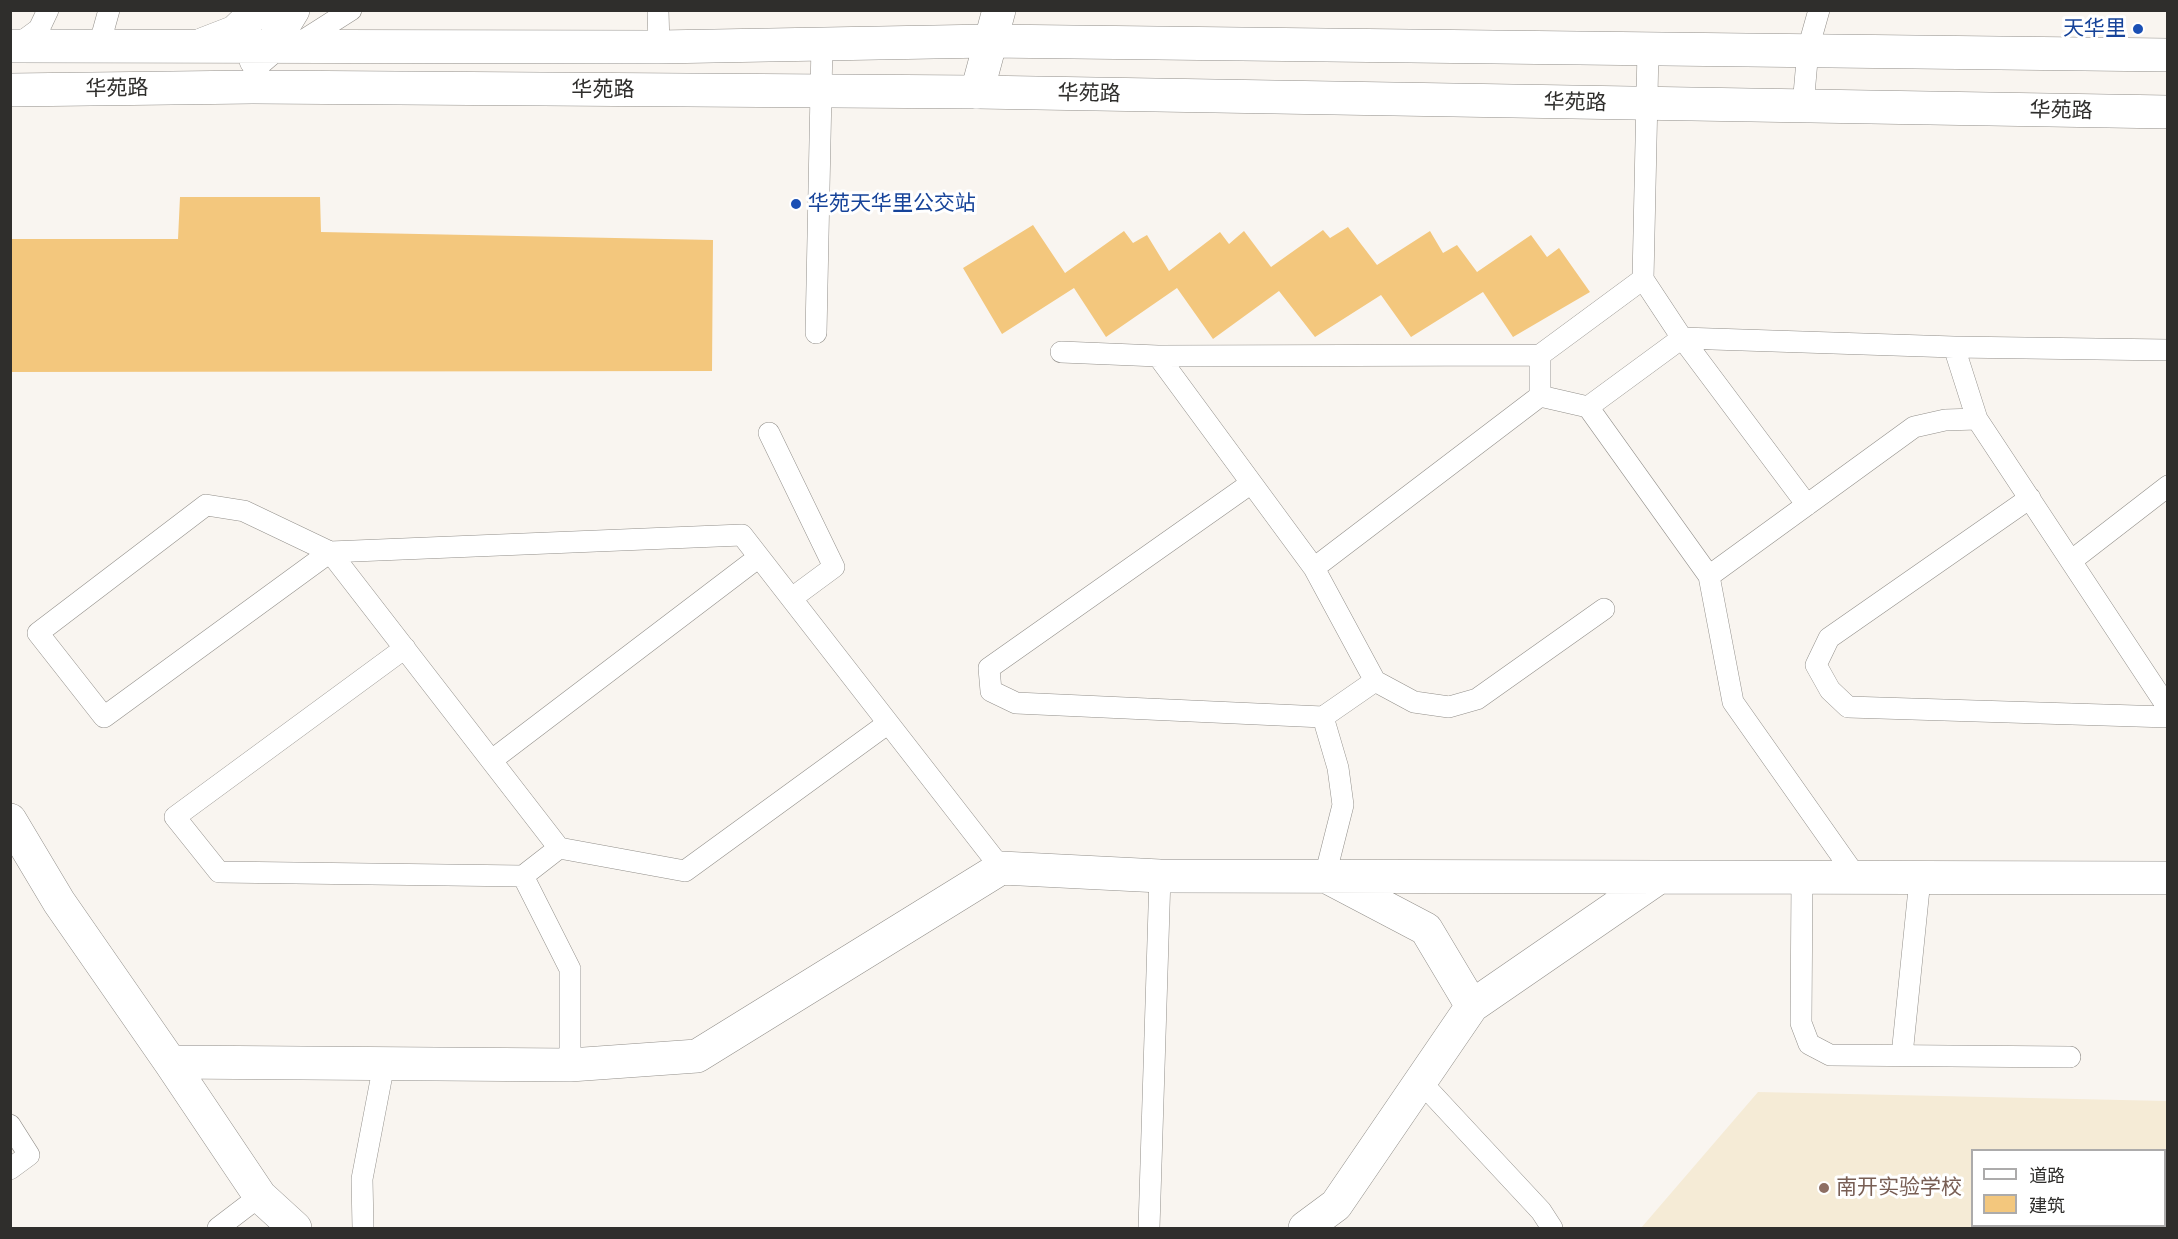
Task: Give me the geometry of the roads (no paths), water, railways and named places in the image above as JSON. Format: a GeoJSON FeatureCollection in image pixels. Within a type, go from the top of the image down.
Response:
{"type":"FeatureCollection","features":[{"type":"Feature","properties":{"kind":"main road"},"geometry":{"type":"LineString","coordinates":[[188,47],[212,42],[230,34],[258,10]]}},
{"type":"Feature","properties":{"kind":"main road"},"geometry":{"type":"LineString","coordinates":[[264,10],[265,58]]}},
{"type":"Feature","properties":{"kind":"main road"},"geometry":{"type":"LineString","coordinates":[[265,58],[295,10]]}},
{"type":"Feature","properties":{"kind":"main road"},"geometry":{"type":"LineString","coordinates":[[977,92],[999,10]]}},
{"type":"Feature","properties":{"kind":"main road","name":"华苑路"},"geometry":{"type":"LineString","coordinates":[[13,46],[188,47],[265,58],[989,41],[2168,55]]}},
{"type":"Feature","properties":{"kind":"main road","name":"华苑路"},"geometry":{"type":"LineString","coordinates":[[10,90],[185,88],[265,58]]}},
{"type":"Feature","properties":{"kind":"main road","name":"华苑路"},"geometry":{"type":"LineString","coordinates":[[265,58],[286,88],[977,92],[2168,112]]}},
{"type":"Feature","properties":{"kind":"main road"},"geometry":{"type":"LineString","coordinates":[[10,820],[59,902],[260,1196],[295,1228]]}},
{"type":"Feature","properties":{"kind":"main road"},"geometry":{"type":"LineString","coordinates":[[170,1062],[570,1065],[697,1056],[1001,868],[1160,876],[2168,878]]}},
{"type":"Feature","properties":{"kind":"main road"},"geometry":{"type":"LineString","coordinates":[[1325,876],[1426,929],[1472,1006]]}},
{"type":"Feature","properties":{"kind":"main road"},"geometry":{"type":"LineString","coordinates":[[1305,1228],[1336,1205],[1472,1006],[1658,878]]}},
{"type":"Feature","properties":{"kind":"lane"},"geometry":{"type":"LineString","coordinates":[[13,46],[39,29],[48,10]]}},
{"type":"Feature","properties":{"kind":"lane"},"geometry":{"type":"LineString","coordinates":[[99,46],[109,10]]}},
{"type":"Feature","properties":{"kind":"lane"},"geometry":{"type":"LineString","coordinates":[[265,58],[351,10]]}},
{"type":"Feature","properties":{"kind":"lane"},"geometry":{"type":"LineString","coordinates":[[658,10],[659,47]]}},
{"type":"Feature","properties":{"kind":"lane"},"geometry":{"type":"LineString","coordinates":[[1803,106],[1808,49],[1819,10]]}},
{"type":"Feature","properties":{"kind":"lane"},"geometry":{"type":"LineString","coordinates":[[816,333],[822,44]]}},
{"type":"Feature","properties":{"kind":"lane"},"geometry":{"type":"LineString","coordinates":[[1648,50],[1643,279],[1682,338],[1807,505]]}},
{"type":"Feature","properties":{"kind":"lane"},"geometry":{"type":"LineString","coordinates":[[1061,352],[1158,356],[1540,355],[1643,279]]}},
{"type":"Feature","properties":{"kind":"lane"},"geometry":{"type":"LineString","coordinates":[[1588,406],[1682,338],[1954,347],[2168,350]]}},
{"type":"Feature","properties":{"kind":"lane"},"geometry":{"type":"LineString","coordinates":[[1954,347],[1977,419],[2168,708]]}},
{"type":"Feature","properties":{"kind":"lane"},"geometry":{"type":"LineString","coordinates":[[1540,355],[1540,396]]}},
{"type":"Feature","properties":{"kind":"lane"},"geometry":{"type":"LineString","coordinates":[[1158,356],[1314,568],[1375,681],[1414,702],[1449,707],[1477,699],[1604,609]]}},
{"type":"Feature","properties":{"kind":"lane"},"geometry":{"type":"LineString","coordinates":[[1314,568],[1540,396],[1588,406],[1709,576],[1727,680],[1734,702],[1857,878]]}},
{"type":"Feature","properties":{"kind":"lane"},"geometry":{"type":"LineString","coordinates":[[1709,576],[1914,428],[1945,420],[1977,419]]}},
{"type":"Feature","properties":{"kind":"lane"},"geometry":{"type":"LineString","coordinates":[[769,433],[834,567],[792,598]]}},
{"type":"Feature","properties":{"kind":"lane"},"geometry":{"type":"LineString","coordinates":[[1250,484],[989,668],[991,691],[1016,704],[1323,717],[1375,681]]}},
{"type":"Feature","properties":{"kind":"lane"},"geometry":{"type":"LineString","coordinates":[[2071,561],[2168,486]]}},
{"type":"Feature","properties":{"kind":"lane"},"geometry":{"type":"LineString","coordinates":[[2030,498],[1830,638],[1816,665],[1830,690],[1848,707],[2168,717]]}},
{"type":"Feature","properties":{"kind":"lane"},"geometry":{"type":"LineString","coordinates":[[887,724],[685,871],[559,848],[330,552],[244,511],[206,505],[38,633],[104,717],[330,552],[742,535],[1001,868]]}},
{"type":"Feature","properties":{"kind":"lane"},"geometry":{"type":"LineString","coordinates":[[492,760],[759,557]]}},
{"type":"Feature","properties":{"kind":"lane"},"geometry":{"type":"LineString","coordinates":[[405,648],[175,817],[219,872],[523,876],[559,848]]}},
{"type":"Feature","properties":{"kind":"lane"},"geometry":{"type":"LineString","coordinates":[[1323,717],[1338,768],[1343,805],[1325,876]]}},
{"type":"Feature","properties":{"kind":"lane"},"geometry":{"type":"LineString","coordinates":[[523,876],[570,969],[570,1065]]}},
{"type":"Feature","properties":{"kind":"lane"},"geometry":{"type":"LineString","coordinates":[[1149,1228],[1160,876]]}},
{"type":"Feature","properties":{"kind":"lane"},"geometry":{"type":"LineString","coordinates":[[1802,879],[1801,1023],[1809,1044],[1830,1055],[2070,1057]]}},
{"type":"Feature","properties":{"kind":"lane"},"geometry":{"type":"LineString","coordinates":[[1902,1055],[1920,879]]}},
{"type":"Feature","properties":{"kind":"lane"},"geometry":{"type":"LineString","coordinates":[[363,1228],[362,1179],[384,1064]]}},
{"type":"Feature","properties":{"kind":"lane"},"geometry":{"type":"LineString","coordinates":[[1420,1081],[1541,1211],[1552,1228]]}},
{"type":"Feature","properties":{"kind":"lane"},"geometry":{"type":"LineString","coordinates":[[10,1125],[29,1155],[10,1169]]}},
{"type":"Feature","properties":{"kind":"lane"},"geometry":{"type":"LineString","coordinates":[[218,1228],[260,1196],[275,1228]]}},
{"type":"Feature","properties":{"kind":"place","name":"天华里"},"geometry":{"type":"Point","coordinates":[2138,29]}},
{"type":"Feature","properties":{"kind":"place","name":"华苑天华里公交站"},"geometry":{"type":"Point","coordinates":[796,204]}},
{"type":"Feature","properties":{"kind":"place","name":"南开实验学校"},"geometry":{"type":"Point","coordinates":[1824,1188]}}]}
